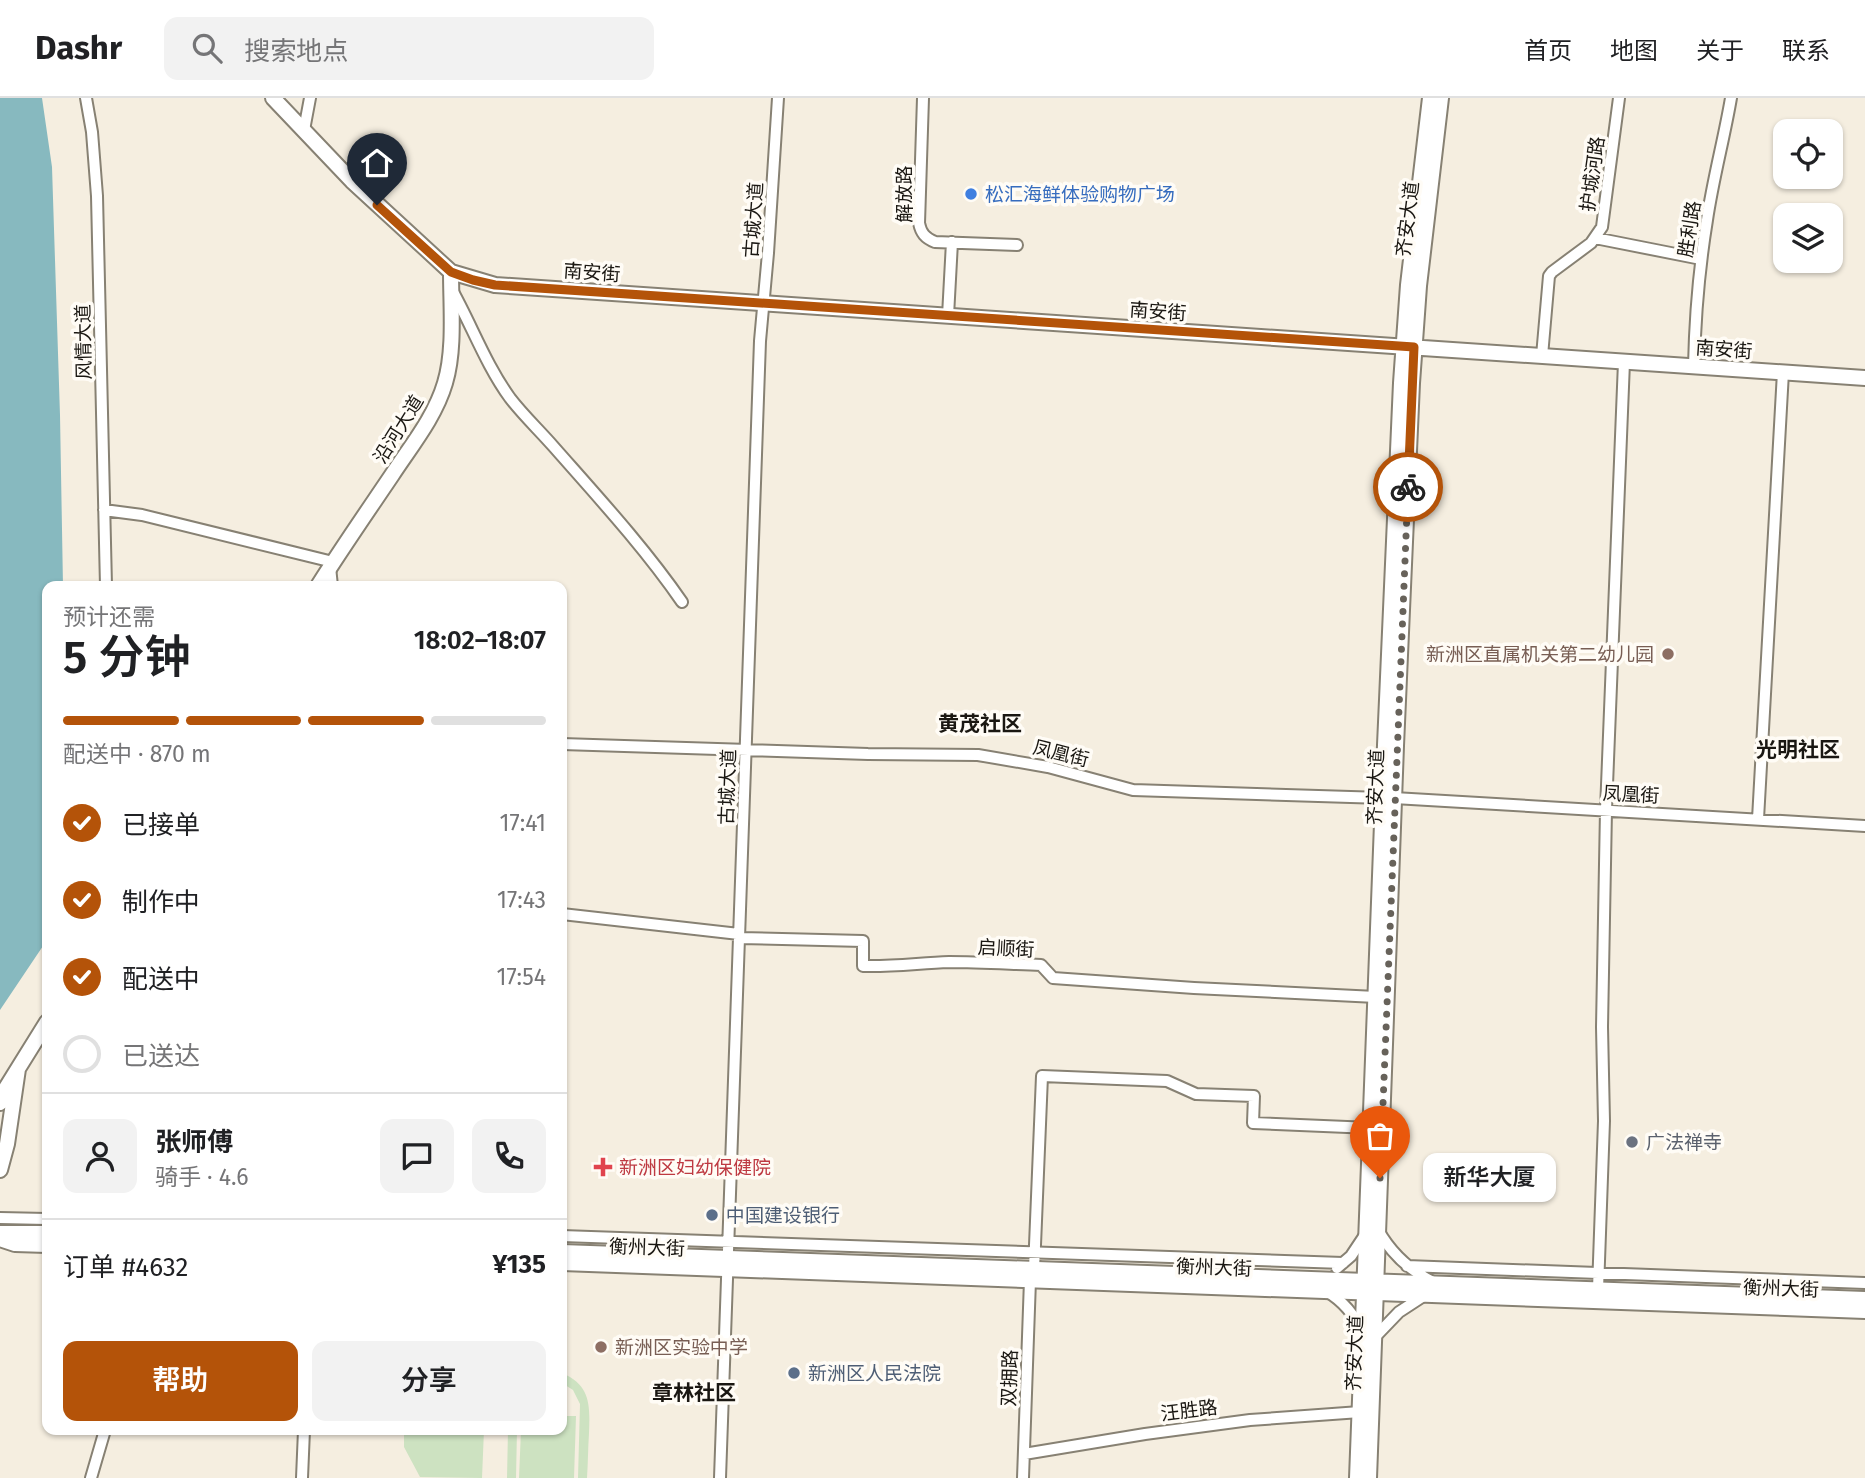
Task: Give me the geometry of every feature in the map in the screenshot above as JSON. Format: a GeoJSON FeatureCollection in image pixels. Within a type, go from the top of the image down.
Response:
{"type":"FeatureCollection","features":[{"type":"Feature","properties":{"kind":"main road"},"geometry":{"type":"LineString","coordinates":[[273,98],[352,181],[451,272]]}},
{"type":"Feature","properties":{"kind":"main road","name":"齐安大道"},"geometry":{"type":"LineString","coordinates":[[1368,1478],[1368,1337],[1409,347],[1410,261],[1430,98]]}},
{"type":"Feature","properties":{"kind":"main road","name":"齐安大道"},"geometry":{"type":"LineString","coordinates":[[1409,347],[1441,98]]}},
{"type":"Feature","properties":{"kind":"main road","name":"南安街"},"geometry":{"type":"LineString","coordinates":[[451,272],[495,285],[1865,378]]}},
{"type":"Feature","properties":{"kind":"main road","name":"沿河大道"},"geometry":{"type":"LineString","coordinates":[[321,581],[437,405],[446,383],[450,359],[451,272]]}},
{"type":"Feature","properties":{"kind":"main road","name":"齐安大道"},"geometry":{"type":"LineString","coordinates":[[1372,1231],[1371,1128],[1376,996],[1389,798]]}},
{"type":"Feature","properties":{"kind":"main road"},"geometry":{"type":"LineString","coordinates":[[0,1103],[6,1088],[42,1030]]}},
{"type":"Feature","properties":{"kind":"main road"},"geometry":{"type":"LineString","coordinates":[[0,1170],[7,1144],[18,1069]]}},
{"type":"Feature","properties":{"kind":"main road"},"geometry":{"type":"LineString","coordinates":[[0,1233],[42,1233]]}},
{"type":"Feature","properties":{"kind":"main road"},"geometry":{"type":"LineString","coordinates":[[0,1239],[15,1244],[42,1245]]}},
{"type":"Feature","properties":{"kind":"main road","name":"衡州大街"},"geometry":{"type":"LineString","coordinates":[[567,1252],[728,1263],[1032,1274],[1317,1279],[1370,1287],[1865,1311]]}},
{"type":"Feature","properties":{"kind":"main road","name":"衡州大街"},"geometry":{"type":"LineString","coordinates":[[567,1264],[728,1263]]}},
{"type":"Feature","properties":{"kind":"main road","name":"衡州大街"},"geometry":{"type":"LineString","coordinates":[[1032,1274],[1326,1291],[1370,1287]]}},
{"type":"Feature","properties":{"kind":"main road","name":"衡州大街"},"geometry":{"type":"LineString","coordinates":[[1431,1289],[1598,1289],[1865,1299]]}},
{"type":"Feature","properties":{"kind":"main road","name":"齐安大道"},"geometry":{"type":"LineString","coordinates":[[1357,1478],[1360,1412],[1368,1337]]}},
{"type":"Feature","properties":{"kind":"street","name":"风情大道"},"geometry":{"type":"LineString","coordinates":[[86,98],[92,132],[97,196],[106,581]]}},
{"type":"Feature","properties":{"kind":"street"},"geometry":{"type":"LineString","coordinates":[[304,130],[310,98]]}},
{"type":"Feature","properties":{"kind":"street","name":"古城大道"},"geometry":{"type":"LineString","coordinates":[[720,1478],[760,341],[778,98]]}},
{"type":"Feature","properties":{"kind":"street","name":"解放路"},"geometry":{"type":"LineString","coordinates":[[923,98],[920,226],[927,239],[935,242],[1017,245]]}},
{"type":"Feature","properties":{"kind":"street","name":"护城河路"},"geometry":{"type":"LineString","coordinates":[[1542,356],[1549,276],[1595,238],[1604,220],[1619,98]]}},
{"type":"Feature","properties":{"kind":"street","name":"胜利路"},"geometry":{"type":"LineString","coordinates":[[1695,366],[1696,309],[1701,259],[1731,98]]}},
{"type":"Feature","properties":{"kind":"street"},"geometry":{"type":"LineString","coordinates":[[1595,238],[1701,259]]}},
{"type":"Feature","properties":{"kind":"street"},"geometry":{"type":"LineString","coordinates":[[948,316],[952,242]]}},
{"type":"Feature","properties":{"kind":"street"},"geometry":{"type":"LineString","coordinates":[[450,288],[510,398],[599,498],[682,602]]}},
{"type":"Feature","properties":{"kind":"street"},"geometry":{"type":"LineString","coordinates":[[1598,1289],[1604,1121],[1602,1027],[1606,810],[1624,362]]}},
{"type":"Feature","properties":{"kind":"street"},"geometry":{"type":"LineString","coordinates":[[1758,819],[1783,372]]}},
{"type":"Feature","properties":{"kind":"street"},"geometry":{"type":"LineString","coordinates":[[104,510],[142,515],[332,565],[332,581]]}},
{"type":"Feature","properties":{"kind":"street","name":"凤凰街"},"geometry":{"type":"LineString","coordinates":[[567,744],[934,756],[978,755],[1048,767],[1133,790],[1389,798],[1865,826]]}},
{"type":"Feature","properties":{"kind":"street","name":"启顺街"},"geometry":{"type":"LineString","coordinates":[[567,915],[739,936],[863,941],[863,966],[890,967],[950,962],[1041,965],[1053,978],[1194,988],[1376,996]]}},
{"type":"Feature","properties":{"kind":"street","name":"双拥路"},"geometry":{"type":"LineString","coordinates":[[1023,1478],[1042,1076],[1167,1081],[1196,1094],[1254,1096],[1253,1123],[1371,1128]]}},
{"type":"Feature","properties":{"kind":"street"},"geometry":{"type":"LineString","coordinates":[[0,1218],[42,1219]]}},
{"type":"Feature","properties":{"kind":"street"},"geometry":{"type":"LineString","coordinates":[[1317,1279],[1343,1264],[1372,1231],[1431,1289],[1368,1337],[1350,1312],[1326,1291]]}},
{"type":"Feature","properties":{"kind":"street"},"geometry":{"type":"LineString","coordinates":[[567,1237],[1343,1264]]}},
{"type":"Feature","properties":{"kind":"street"},"geometry":{"type":"LineString","coordinates":[[1408,1266],[1865,1283]]}},
{"type":"Feature","properties":{"kind":"street","name":"汪胜路"},"geometry":{"type":"LineString","coordinates":[[1024,1454],[1250,1420],[1360,1412]]}},
{"type":"Feature","properties":{"kind":"street"},"geometry":{"type":"LineString","coordinates":[[91,1478],[104,1435]]}},
{"type":"Feature","properties":{"kind":"street"},"geometry":{"type":"LineString","coordinates":[[302,1478],[303,1435]]}},
{"type":"Feature","properties":{"kind":"green space"},"geometry":{"type":"Polygon","coordinates":[[[567,1376],[584,1390],[589,1405],[587,1478],[578,1478],[580,1404],[573,1390],[567,1386],[567,1376]]]}},
{"type":"Feature","properties":{"kind":"green space"},"geometry":{"type":"Polygon","coordinates":[[[567,1416],[576,1416],[574,1478],[519,1478],[521,1435],[567,1435],[567,1416]]]}},
{"type":"Feature","properties":{"kind":"green space"},"geometry":{"type":"Polygon","coordinates":[[[404,1435],[484,1435],[482,1478],[420,1477],[404,1447],[404,1435]]]}},
{"type":"Feature","properties":{"kind":"green space"},"geometry":{"type":"Polygon","coordinates":[[[508,1435],[517,1435],[516,1478],[507,1478],[508,1435]]]}},
{"type":"Feature","properties":{"kind":"water"},"geometry":{"type":"Polygon","coordinates":[[[0,98],[42,98],[52,167],[63,581],[42,581],[42,947],[0,1010],[0,98]]]}},
{"type":"Feature","properties":{"kind":"way so far"},"geometry":{"type":"LineString","coordinates":[[1380,1178],[1408,487]]}},
{"type":"Feature","properties":{"kind":"place","name":"松汇海鲜体验购物广场"},"geometry":{"type":"Point","coordinates":[971,194]}},
{"type":"Feature","properties":{"kind":"place","name":"新洲区直属机关第二幼儿园"},"geometry":{"type":"Point","coordinates":[1668,654]}},
{"type":"Feature","properties":{"kind":"place","name":"广法禅寺"},"geometry":{"type":"Point","coordinates":[1632,1142]}},
{"type":"Feature","properties":{"kind":"place","name":"新洲区妇幼保健院"},"geometry":{"type":"Point","coordinates":[603,1167]}},
{"type":"Feature","properties":{"kind":"place","name":"新华大厦"},"geometry":{"type":"Point","coordinates":[1380,1178]}},
{"type":"Feature","properties":{"kind":"place","name":"中国建设银行"},"geometry":{"type":"Point","coordinates":[712,1215]}},
{"type":"Feature","properties":{"kind":"place","name":"新洲区实验中学"},"geometry":{"type":"Point","coordinates":[601,1347]}},
{"type":"Feature","properties":{"kind":"place","name":"新洲区人民法院"},"geometry":{"type":"Point","coordinates":[794,1373]}},
{"type":"Feature","properties":{"kind":"district","name":"黄茂社区"},"geometry":{"type":"Point","coordinates":[980,724]}},
{"type":"Feature","properties":{"kind":"district","name":"光明社区"},"geometry":{"type":"Point","coordinates":[1798,750]}},
{"type":"Feature","properties":{"kind":"district","name":"章林社区"},"geometry":{"type":"Point","coordinates":[694,1393]}},
{"type":"Feature","properties":{"kind":"route"},"geometry":{"type":"LineString","coordinates":[[377,205],[451,272],[495,285],[1414,347],[1408,487]]}}]}
